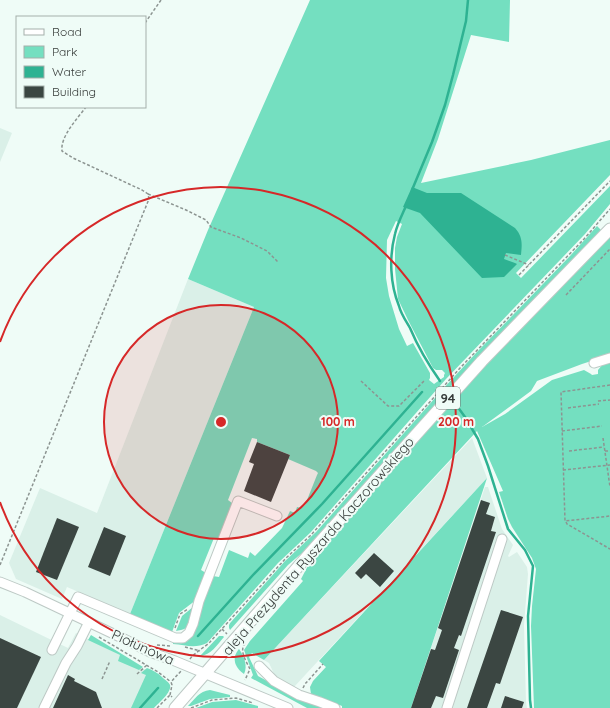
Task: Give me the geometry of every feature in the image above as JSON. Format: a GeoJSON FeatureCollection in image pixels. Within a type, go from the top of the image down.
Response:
{"type":"FeatureCollection","features":[{"type":"Feature","properties":{"kind":"main road","name":"aleja Prezydenta Ryszarda Kaczorowskiego"},"geometry":{"type":"LineString","coordinates":[[175,703],[206,674],[310,554],[482,361],[610,229]]}},
{"type":"Feature","properties":{"kind":"street"},"geometry":{"type":"LineString","coordinates":[[594,363],[610,358]]}},
{"type":"Feature","properties":{"kind":"street"},"geometry":{"type":"LineString","coordinates":[[52,650],[78,597],[171,641],[176,638],[183,638],[189,633],[193,624],[199,601],[238,501],[277,516]]}},
{"type":"Feature","properties":{"kind":"street"},"geometry":{"type":"LineString","coordinates":[[447,708],[502,539]]}},
{"type":"Feature","properties":{"kind":"street","name":"Piołunowa"},"geometry":{"type":"LineString","coordinates":[[0,582],[90,622],[150,652],[288,708]]}},
{"type":"Feature","properties":{"kind":"street"},"geometry":{"type":"LineString","coordinates":[[44,708],[66,663],[78,646],[90,622]]}},
{"type":"Feature","properties":{"kind":"street"},"geometry":{"type":"LineString","coordinates":[[259,666],[274,681],[299,695],[335,708]]}},
{"type":"Feature","properties":{"kind":"path"},"geometry":{"type":"LineString","coordinates":[[146,22],[161,0]]}},
{"type":"Feature","properties":{"kind":"path"},"geometry":{"type":"LineString","coordinates":[[85,108],[63,140],[62,151],[73,158],[148,194],[206,220],[211,227],[241,238],[267,251],[278,262]]}},
{"type":"Feature","properties":{"kind":"path"},"geometry":{"type":"LineString","coordinates":[[519,275],[610,181]]}},
{"type":"Feature","properties":{"kind":"path"},"geometry":{"type":"LineString","coordinates":[[0,565],[147,206],[149,199],[148,194]]}},
{"type":"Feature","properties":{"kind":"path"},"geometry":{"type":"LineString","coordinates":[[193,655],[210,642],[286,558],[310,536],[461,367],[584,239],[610,209]]}},
{"type":"Feature","properties":{"kind":"path"},"geometry":{"type":"LineString","coordinates":[[566,295],[610,249]]}},
{"type":"Feature","properties":{"kind":"path"},"geometry":{"type":"LineString","coordinates":[[505,255],[529,265]]}},
{"type":"Feature","properties":{"kind":"path"},"geometry":{"type":"LineString","coordinates":[[361,381],[388,406],[399,406],[424,381]]}},
{"type":"Feature","properties":{"kind":"path"},"geometry":{"type":"LineString","coordinates":[[610,385],[561,392],[565,521],[610,549]]}},
{"type":"Feature","properties":{"kind":"path"},"geometry":{"type":"LineString","coordinates":[[598,401],[610,400]]}},
{"type":"Feature","properties":{"kind":"path"},"geometry":{"type":"LineString","coordinates":[[568,408],[599,404]]}},
{"type":"Feature","properties":{"kind":"path"},"geometry":{"type":"LineString","coordinates":[[562,431],[602,426]]}},
{"type":"Feature","properties":{"kind":"path"},"geometry":{"type":"LineString","coordinates":[[603,438],[610,487]]}},
{"type":"Feature","properties":{"kind":"path"},"geometry":{"type":"LineString","coordinates":[[569,451],[604,447]]}},
{"type":"Feature","properties":{"kind":"path"},"geometry":{"type":"LineString","coordinates":[[605,452],[610,451]]}},
{"type":"Feature","properties":{"kind":"path"},"geometry":{"type":"LineString","coordinates":[[563,470],[610,465]]}},
{"type":"Feature","properties":{"kind":"path"},"geometry":{"type":"LineString","coordinates":[[565,521],[610,516]]}},
{"type":"Feature","properties":{"kind":"path"},"geometry":{"type":"LineString","coordinates":[[171,641],[180,614],[199,601]]}},
{"type":"Feature","properties":{"kind":"path"},"geometry":{"type":"LineString","coordinates":[[99,637],[147,665],[171,682],[172,685],[170,695],[157,708]]}},
{"type":"Feature","properties":{"kind":"path"},"geometry":{"type":"LineString","coordinates":[[152,643],[158,645],[171,641]]}},
{"type":"Feature","properties":{"kind":"path"},"geometry":{"type":"LineString","coordinates":[[171,641],[177,646]]}},
{"type":"Feature","properties":{"kind":"path"},"geometry":{"type":"LineString","coordinates":[[185,647],[200,651]]}},
{"type":"Feature","properties":{"kind":"path"},"geometry":{"type":"LineString","coordinates":[[243,647],[242,651],[250,669],[248,675]]}},
{"type":"Feature","properties":{"kind":"path"},"geometry":{"type":"LineString","coordinates":[[102,679],[110,661]]}},
{"type":"Feature","properties":{"kind":"path"},"geometry":{"type":"LineString","coordinates":[[299,695],[305,684],[323,664]]}},
{"type":"Feature","properties":{"kind":"path"},"geometry":{"type":"LineString","coordinates":[[137,674],[147,665]]}},
{"type":"Feature","properties":{"kind":"path"},"geometry":{"type":"LineString","coordinates":[[171,682],[176,677]]}},
{"type":"Feature","properties":{"kind":"path"},"geometry":{"type":"LineString","coordinates":[[170,695],[175,703]]}},
{"type":"Feature","properties":{"kind":"path"},"geometry":{"type":"LineString","coordinates":[[191,708],[212,700],[236,698],[255,704]]}},
{"type":"Feature","properties":{"kind":"shaded area"},"geometry":{"type":"Polygon","coordinates":[[[0,128],[12,133],[0,162],[0,128]]]}},
{"type":"Feature","properties":{"kind":"shaded area"},"geometry":{"type":"Polygon","coordinates":[[[188,279],[254,307],[130,614],[67,587],[62,599],[16,579],[9,563],[40,488],[97,513],[188,279]]]}},
{"type":"Feature","properties":{"kind":"shaded area"},"geometry":{"type":"Polygon","coordinates":[[[472,438],[487,478],[294,687],[276,678],[269,663],[264,660],[472,438]]]}},
{"type":"Feature","properties":{"kind":"shaded area"},"geometry":{"type":"Polygon","coordinates":[[[485,487],[488,487],[502,529],[513,545],[508,556],[509,557],[517,552],[527,567],[528,574],[524,625],[527,708],[411,708],[485,487]]]}},
{"type":"Feature","properties":{"kind":"shaded area"},"geometry":{"type":"Polygon","coordinates":[[[0,615],[68,648],[76,633],[120,655],[151,673],[133,708],[0,708],[0,615]]]}},
{"type":"Feature","properties":{"kind":"green space"},"geometry":{"type":"Polygon","coordinates":[[[310,0],[510,0],[509,42],[471,35],[438,139],[421,183],[531,160],[610,140],[610,175],[516,273],[521,278],[610,186],[610,204],[585,234],[446,379],[311,532],[278,563],[207,643],[198,646],[190,646],[173,644],[173,642],[184,643],[188,641],[213,576],[219,577],[229,550],[248,558],[250,552],[255,556],[282,528],[290,511],[295,513],[297,507],[301,508],[305,505],[318,473],[288,459],[290,455],[257,442],[257,439],[252,438],[228,500],[232,503],[232,507],[220,540],[214,538],[201,570],[206,573],[196,600],[179,613],[172,632],[130,614],[254,307],[188,279],[208,230],[310,0]],[[396,221],[387,240],[386,278],[389,296],[399,329],[407,346],[413,343],[430,373],[429,380],[434,384],[444,377],[445,373],[442,370],[436,370],[433,368],[398,299],[395,269],[395,248],[402,224],[396,221]]]}},
{"type":"Feature","properties":{"kind":"green space"},"geometry":{"type":"Polygon","coordinates":[[[597,226],[601,230],[583,250],[310,546],[288,565],[230,630],[230,623],[285,561],[316,532],[476,353],[597,226]]]}},
{"type":"Feature","properties":{"kind":"green space"},"geometry":{"type":"Polygon","coordinates":[[[610,237],[610,355],[537,381],[531,391],[482,427],[505,414],[552,380],[584,370],[592,375],[598,374],[598,370],[603,364],[610,361],[610,708],[534,708],[531,626],[536,569],[532,558],[508,519],[499,492],[503,491],[477,431],[264,660],[252,653],[249,657],[258,676],[280,688],[326,708],[307,708],[251,678],[253,675],[244,650],[250,641],[303,581],[301,579],[311,560],[478,373],[610,237]]]}},
{"type":"Feature","properties":{"kind":"green space"},"geometry":{"type":"Polygon","coordinates":[[[487,478],[411,708],[342,708],[342,706],[311,694],[310,687],[313,681],[326,667],[319,661],[487,478]]]}},
{"type":"Feature","properties":{"kind":"green space"},"geometry":{"type":"Polygon","coordinates":[[[193,607],[188,626],[184,629],[176,631],[182,616],[193,607]]]}},
{"type":"Feature","properties":{"kind":"green space"},"geometry":{"type":"Polygon","coordinates":[[[91,635],[143,667],[139,670],[118,661],[120,655],[88,640],[91,635]]]}},
{"type":"Feature","properties":{"kind":"green space"},"geometry":{"type":"Polygon","coordinates":[[[219,636],[224,637],[211,652],[200,656],[219,636]]]}},
{"type":"Feature","properties":{"kind":"green space"},"geometry":{"type":"Polygon","coordinates":[[[239,649],[245,661],[246,668],[244,674],[238,669],[235,663],[235,656],[239,649]]]}},
{"type":"Feature","properties":{"kind":"green space"},"geometry":{"type":"Polygon","coordinates":[[[147,668],[157,673],[168,682],[170,685],[169,691],[154,708],[131,708],[146,675],[141,673],[147,668]]]}},
{"type":"Feature","properties":{"kind":"green space"},"geometry":{"type":"Polygon","coordinates":[[[210,690],[230,695],[230,697],[210,699],[188,706],[200,694],[210,690]]]}},
{"type":"Feature","properties":{"kind":"green space"},"geometry":{"type":"Polygon","coordinates":[[[236,700],[258,706],[258,708],[196,708],[212,702],[236,700]]]}},
{"type":"Feature","properties":{"kind":"water"},"geometry":{"type":"Polygon","coordinates":[[[412,187],[427,193],[461,193],[515,228],[521,238],[521,255],[506,253],[504,259],[517,264],[504,277],[482,278],[420,213],[403,207],[412,187]]]}},
{"type":"Feature","properties":{"kind":"building"},"geometry":{"type":"Polygon","coordinates":[[[257,442],[290,455],[271,502],[244,491],[254,464],[249,462],[257,442]]]}},
{"type":"Feature","properties":{"kind":"building"},"geometry":{"type":"Polygon","coordinates":[[[481,500],[490,503],[486,514],[495,517],[491,531],[496,532],[461,636],[459,635],[454,648],[459,650],[443,698],[436,696],[431,708],[411,708],[431,649],[435,650],[442,630],[438,628],[481,500]]]}},
{"type":"Feature","properties":{"kind":"building"},"geometry":{"type":"Polygon","coordinates":[[[57,518],[79,527],[57,580],[36,572],[57,518]]]}},
{"type":"Feature","properties":{"kind":"building"},"geometry":{"type":"Polygon","coordinates":[[[104,527],[126,536],[110,576],[88,567],[104,527]]]}},
{"type":"Feature","properties":{"kind":"building"},"geometry":{"type":"Polygon","coordinates":[[[374,553],[394,571],[380,587],[366,574],[361,579],[355,573],[374,553]]]}},
{"type":"Feature","properties":{"kind":"building"},"geometry":{"type":"Polygon","coordinates":[[[501,610],[523,617],[500,684],[496,683],[487,708],[467,708],[501,610]]]}},
{"type":"Feature","properties":{"kind":"building"},"geometry":{"type":"Polygon","coordinates":[[[0,638],[41,657],[17,708],[0,708],[0,638]]]}},
{"type":"Feature","properties":{"kind":"building"},"geometry":{"type":"Polygon","coordinates":[[[68,675],[75,679],[74,681],[96,692],[102,708],[53,708],[68,675]]]}},
{"type":"Feature","properties":{"kind":"building"},"geometry":{"type":"Polygon","coordinates":[[[505,696],[524,702],[522,708],[501,708],[505,696]]]}},
{"type":"Feature","properties":{"kind":"waterway"},"geometry":{"type":"LineString","coordinates":[[412,190],[432,142],[445,105],[466,21],[468,0]]}},
{"type":"Feature","properties":{"kind":"waterway"},"geometry":{"type":"LineString","coordinates":[[406,206],[397,227],[393,243],[391,261],[392,280],[402,315],[416,342],[440,381]]}},
{"type":"Feature","properties":{"kind":"waterway"},"geometry":{"type":"LineString","coordinates":[[198,636],[253,575],[322,504],[422,392]]}},
{"type":"Feature","properties":{"kind":"waterway"},"geometry":{"type":"LineString","coordinates":[[457,406],[478,439],[508,529],[525,550],[533,566],[528,616],[531,708]]}},
{"type":"Feature","properties":{"kind":"waterway"},"geometry":{"type":"LineString","coordinates":[[140,708],[158,688]]}}]}
